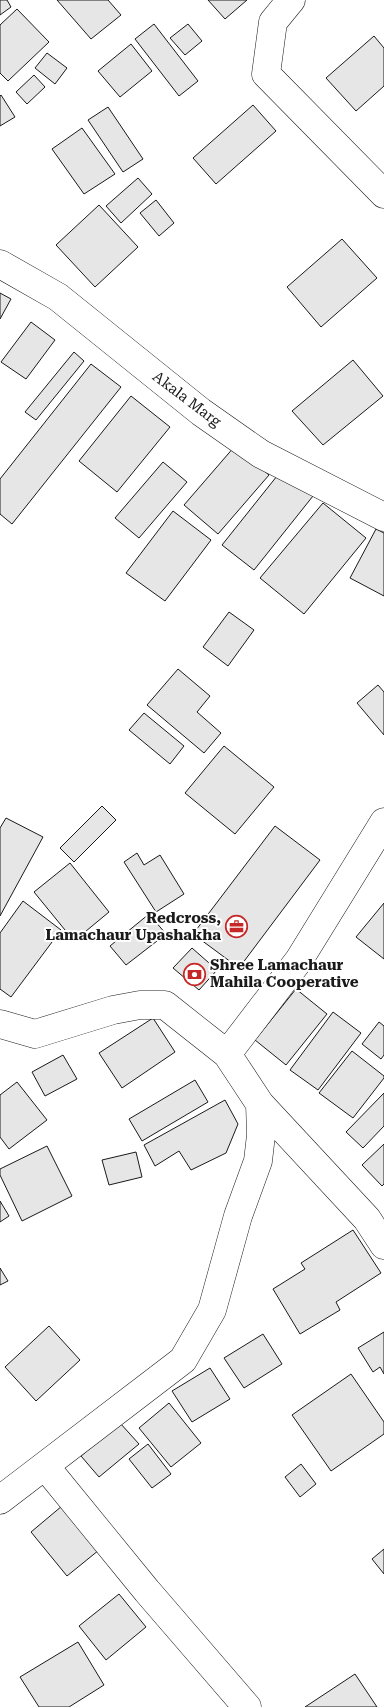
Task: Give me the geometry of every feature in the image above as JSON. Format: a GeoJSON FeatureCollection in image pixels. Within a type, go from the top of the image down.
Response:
{"type":"FeatureCollection","features":[{"type":"Feature","properties":{"kind":"street"},"geometry":{"type":"LineString","coordinates":[[291,0],[273,22],[266,74],[384,194]]}},
{"type":"Feature","properties":{"kind":"street","name":"Akala Marg"},"geometry":{"type":"LineString","coordinates":[[0,264],[58,297],[201,412],[261,454],[384,518]]}},
{"type":"Feature","properties":{"kind":"street"},"geometry":{"type":"LineString","coordinates":[[227,1054],[299,960],[384,822]]}},
{"type":"Feature","properties":{"kind":"street"},"geometry":{"type":"LineString","coordinates":[[0,1024],[35,1034],[112,1010],[140,1006],[165,1006],[227,1054],[260,1104],[367,1219],[384,1245]]}},
{"type":"Feature","properties":{"kind":"street"},"geometry":{"type":"LineString","coordinates":[[0,1500],[183,1360],[212,1310],[238,1216],[258,1161],[262,1135],[260,1104]]}},
{"type":"Feature","properties":{"kind":"street"},"geometry":{"type":"LineString","coordinates":[[46,1466],[147,1590],[247,1707]]}},
{"type":"Feature","properties":{"kind":"building"},"geometry":{"type":"Polygon","coordinates":[[[0,0],[7,0],[11,7],[0,15],[0,0]]]}},
{"type":"Feature","properties":{"kind":"building"},"geometry":{"type":"Polygon","coordinates":[[[57,0],[108,0],[121,15],[91,39],[57,0]]]}},
{"type":"Feature","properties":{"kind":"building"},"geometry":{"type":"Polygon","coordinates":[[[208,0],[247,0],[225,19],[208,0]]]}},
{"type":"Feature","properties":{"kind":"building"},"geometry":{"type":"Polygon","coordinates":[[[17,9],[49,42],[8,81],[0,73],[0,25],[17,9]]]}},
{"type":"Feature","properties":{"kind":"building"},"geometry":{"type":"Polygon","coordinates":[[[154,24],[198,81],[179,96],[135,39],[154,24]]]}},
{"type":"Feature","properties":{"kind":"building"},"geometry":{"type":"Polygon","coordinates":[[[188,24],[202,41],[185,55],[170,38],[188,24]]]}},
{"type":"Feature","properties":{"kind":"building"},"geometry":{"type":"Polygon","coordinates":[[[374,36],[384,48],[384,86],[356,111],[326,78],[374,36]]]}},
{"type":"Feature","properties":{"kind":"building"},"geometry":{"type":"Polygon","coordinates":[[[131,44],[152,71],[120,97],[98,71],[131,44]]]}},
{"type":"Feature","properties":{"kind":"building"},"geometry":{"type":"Polygon","coordinates":[[[47,53],[67,68],[55,84],[35,68],[47,53]]]}},
{"type":"Feature","properties":{"kind":"building"},"geometry":{"type":"Polygon","coordinates":[[[34,75],[45,87],[27,104],[16,92],[34,75]]]}},
{"type":"Feature","properties":{"kind":"building"},"geometry":{"type":"Polygon","coordinates":[[[0,96],[15,117],[0,126],[0,96]]]}},
{"type":"Feature","properties":{"kind":"building"},"geometry":{"type":"Polygon","coordinates":[[[253,105],[276,131],[216,184],[193,158],[253,105]]]}},
{"type":"Feature","properties":{"kind":"building"},"geometry":{"type":"Polygon","coordinates":[[[108,107],[143,159],[123,172],[88,120],[108,107]]]}},
{"type":"Feature","properties":{"kind":"building"},"geometry":{"type":"Polygon","coordinates":[[[82,128],[115,174],[84,194],[52,149],[82,128]]]}},
{"type":"Feature","properties":{"kind":"building"},"geometry":{"type":"Polygon","coordinates":[[[138,178],[152,194],[121,223],[106,206],[138,178]]]}},
{"type":"Feature","properties":{"kind":"building"},"geometry":{"type":"Polygon","coordinates":[[[156,200],[174,223],[159,236],[140,213],[156,200]]]}},
{"type":"Feature","properties":{"kind":"building"},"geometry":{"type":"Polygon","coordinates":[[[99,205],[138,247],[95,287],[56,245],[99,205]]]}},
{"type":"Feature","properties":{"kind":"building"},"geometry":{"type":"Polygon","coordinates":[[[342,239],[377,278],[321,327],[287,287],[342,239]]]}},
{"type":"Feature","properties":{"kind":"building"},"geometry":{"type":"Polygon","coordinates":[[[0,293],[11,299],[0,319],[0,293]]]}},
{"type":"Feature","properties":{"kind":"building"},"geometry":{"type":"Polygon","coordinates":[[[31,322],[55,340],[26,379],[1,362],[31,322]]]}},
{"type":"Feature","properties":{"kind":"building"},"geometry":{"type":"Polygon","coordinates":[[[74,352],[84,361],[36,420],[25,412],[74,352]]]}},
{"type":"Feature","properties":{"kind":"building"},"geometry":{"type":"Polygon","coordinates":[[[353,360],[383,396],[323,445],[292,411],[353,360]]]}},
{"type":"Feature","properties":{"kind":"building"},"geometry":{"type":"Polygon","coordinates":[[[91,364],[121,387],[12,524],[0,514],[0,479],[91,364]]]}},
{"type":"Feature","properties":{"kind":"building"},"geometry":{"type":"Polygon","coordinates":[[[131,396],[170,427],[117,492],[79,461],[131,396]]]}},
{"type":"Feature","properties":{"kind":"building"},"geometry":{"type":"Polygon","coordinates":[[[235,446],[269,475],[218,534],[184,505],[235,446]]]}},
{"type":"Feature","properties":{"kind":"building"},"geometry":{"type":"Polygon","coordinates":[[[163,462],[187,482],[139,538],[115,518],[163,462]]]}},
{"type":"Feature","properties":{"kind":"building"},"geometry":{"type":"Polygon","coordinates":[[[281,471],[313,496],[254,570],[222,545],[281,471]]]}},
{"type":"Feature","properties":{"kind":"building"},"geometry":{"type":"Polygon","coordinates":[[[323,503],[366,538],[304,614],[260,578],[323,503]]]}},
{"type":"Feature","properties":{"kind":"building"},"geometry":{"type":"Polygon","coordinates":[[[173,511],[211,540],[165,601],[126,573],[173,511]]]}},
{"type":"Feature","properties":{"kind":"building"},"geometry":{"type":"Polygon","coordinates":[[[376,529],[384,533],[384,596],[350,578],[376,529]]]}},
{"type":"Feature","properties":{"kind":"building"},"geometry":{"type":"Polygon","coordinates":[[[229,612],[254,630],[228,666],[203,647],[229,612]]]}},
{"type":"Feature","properties":{"kind":"building"},"geometry":{"type":"Polygon","coordinates":[[[178,669],[210,696],[197,712],[221,733],[204,753],[147,705],[178,669]]]}},
{"type":"Feature","properties":{"kind":"building"},"geometry":{"type":"Polygon","coordinates":[[[378,685],[384,692],[384,735],[357,703],[378,685]]]}},
{"type":"Feature","properties":{"kind":"building"},"geometry":{"type":"Polygon","coordinates":[[[144,713],[184,746],[170,764],[129,730],[144,713]]]}},
{"type":"Feature","properties":{"kind":"building"},"geometry":{"type":"Polygon","coordinates":[[[224,746],[274,787],[235,834],[185,793],[224,746]]]}},
{"type":"Feature","properties":{"kind":"building"},"geometry":{"type":"Polygon","coordinates":[[[102,806],[116,820],[74,862],[60,848],[102,806]]]}},
{"type":"Feature","properties":{"kind":"building"},"geometry":{"type":"Polygon","coordinates":[[[6,818],[43,837],[0,916],[0,828],[6,818]]]}},
{"type":"Feature","properties":{"kind":"building"},"geometry":{"type":"Polygon","coordinates":[[[275,826],[320,860],[239,968],[193,934],[275,826]]]}},
{"type":"Feature","properties":{"kind":"building"},"geometry":{"type":"Polygon","coordinates":[[[137,853],[144,865],[160,855],[184,894],[156,912],[124,862],[137,853]]]}},
{"type":"Feature","properties":{"kind":"building"},"geometry":{"type":"Polygon","coordinates":[[[70,863],[109,912],[74,941],[34,892],[70,863]]]}},
{"type":"Feature","properties":{"kind":"building"},"geometry":{"type":"Polygon","coordinates":[[[23,901],[61,930],[11,997],[0,989],[0,933],[23,901]]]}},
{"type":"Feature","properties":{"kind":"building"},"geometry":{"type":"Polygon","coordinates":[[[384,903],[384,959],[356,937],[384,903]]]}},
{"type":"Feature","properties":{"kind":"building"},"geometry":{"type":"Polygon","coordinates":[[[149,914],[166,934],[126,965],[110,946],[149,914]]]}},
{"type":"Feature","properties":{"kind":"building"},"geometry":{"type":"Polygon","coordinates":[[[192,948],[217,970],[199,990],[173,968],[192,948]]]}},
{"type":"Feature","properties":{"kind":"building"},"geometry":{"type":"Polygon","coordinates":[[[296,989],[327,1014],[286,1065],[255,1040],[296,989]]]}},
{"type":"Feature","properties":{"kind":"building"},"geometry":{"type":"Polygon","coordinates":[[[333,1012],[361,1033],[318,1090],[290,1070],[333,1012]]]}},
{"type":"Feature","properties":{"kind":"building"},"geometry":{"type":"Polygon","coordinates":[[[153,1018],[175,1052],[122,1088],[99,1053],[153,1018]]]}},
{"type":"Feature","properties":{"kind":"building"},"geometry":{"type":"Polygon","coordinates":[[[379,1022],[384,1026],[384,1055],[381,1059],[362,1044],[379,1022]]]}},
{"type":"Feature","properties":{"kind":"building"},"geometry":{"type":"Polygon","coordinates":[[[352,1051],[384,1076],[353,1118],[319,1093],[352,1051]]]}},
{"type":"Feature","properties":{"kind":"building"},"geometry":{"type":"Polygon","coordinates":[[[63,1055],[77,1079],[45,1096],[32,1072],[63,1055]]]}},
{"type":"Feature","properties":{"kind":"building"},"geometry":{"type":"Polygon","coordinates":[[[195,1080],[208,1102],[142,1141],[129,1119],[195,1080]]]}},
{"type":"Feature","properties":{"kind":"building"},"geometry":{"type":"Polygon","coordinates":[[[17,1082],[47,1120],[9,1149],[0,1137],[0,1095],[17,1082]]]}},
{"type":"Feature","properties":{"kind":"building"},"geometry":{"type":"Polygon","coordinates":[[[384,1093],[384,1126],[363,1148],[346,1132],[384,1093]]]}},
{"type":"Feature","properties":{"kind":"building"},"geometry":{"type":"Polygon","coordinates":[[[225,1100],[238,1124],[226,1153],[191,1170],[179,1151],[155,1166],[144,1145],[225,1100]]]}},
{"type":"Feature","properties":{"kind":"building"},"geometry":{"type":"Polygon","coordinates":[[[384,1144],[384,1184],[382,1186],[362,1165],[384,1144]]]}},
{"type":"Feature","properties":{"kind":"building"},"geometry":{"type":"Polygon","coordinates":[[[47,1146],[72,1196],[22,1221],[0,1175],[0,1169],[47,1146]]]}},
{"type":"Feature","properties":{"kind":"building"},"geometry":{"type":"Polygon","coordinates":[[[136,1152],[142,1177],[109,1185],[102,1160],[136,1152]]]}},
{"type":"Feature","properties":{"kind":"building"},"geometry":{"type":"Polygon","coordinates":[[[0,1201],[9,1216],[0,1222],[0,1201]]]}},
{"type":"Feature","properties":{"kind":"building"},"geometry":{"type":"Polygon","coordinates":[[[353,1230],[381,1273],[336,1302],[340,1310],[300,1334],[273,1289],[305,1269],[301,1263],[353,1230]]]}},
{"type":"Feature","properties":{"kind":"building"},"geometry":{"type":"Polygon","coordinates":[[[0,1268],[8,1281],[0,1285],[0,1268]]]}},
{"type":"Feature","properties":{"kind":"building"},"geometry":{"type":"Polygon","coordinates":[[[49,1326],[80,1360],[36,1401],[5,1367],[49,1326]]]}},
{"type":"Feature","properties":{"kind":"building"},"geometry":{"type":"Polygon","coordinates":[[[384,1332],[384,1374],[380,1367],[373,1372],[358,1348],[384,1332]]]}},
{"type":"Feature","properties":{"kind":"building"},"geometry":{"type":"Polygon","coordinates":[[[263,1334],[282,1364],[244,1388],[224,1358],[263,1334]]]}},
{"type":"Feature","properties":{"kind":"building"},"geometry":{"type":"Polygon","coordinates":[[[210,1368],[230,1399],[192,1422],[172,1391],[210,1368]]]}},
{"type":"Feature","properties":{"kind":"building"},"geometry":{"type":"Polygon","coordinates":[[[351,1374],[384,1422],[384,1434],[331,1471],[292,1415],[351,1374]]]}},
{"type":"Feature","properties":{"kind":"building"},"geometry":{"type":"Polygon","coordinates":[[[169,1403],[201,1443],[171,1467],[139,1428],[169,1403]]]}},
{"type":"Feature","properties":{"kind":"building"},"geometry":{"type":"Polygon","coordinates":[[[120,1423],[139,1444],[99,1477],[81,1456],[120,1423]]]}},
{"type":"Feature","properties":{"kind":"building"},"geometry":{"type":"Polygon","coordinates":[[[148,1444],[171,1474],[152,1488],[129,1459],[148,1444]]]}},
{"type":"Feature","properties":{"kind":"building"},"geometry":{"type":"Polygon","coordinates":[[[301,1464],[316,1484],[300,1497],[285,1477],[301,1464]]]}},
{"type":"Feature","properties":{"kind":"building"},"geometry":{"type":"Polygon","coordinates":[[[62,1506],[99,1550],[67,1576],[31,1532],[62,1506]]]}},
{"type":"Feature","properties":{"kind":"building"},"geometry":{"type":"Polygon","coordinates":[[[384,1549],[384,1574],[372,1559],[384,1549]]]}},
{"type":"Feature","properties":{"kind":"building"},"geometry":{"type":"Polygon","coordinates":[[[119,1594],[146,1627],[106,1660],[79,1626],[119,1594]]]}},
{"type":"Feature","properties":{"kind":"building"},"geometry":{"type":"Polygon","coordinates":[[[78,1642],[104,1685],[69,1707],[39,1707],[20,1677],[78,1642]]]}},
{"type":"Feature","properties":{"kind":"building"},"geometry":{"type":"Polygon","coordinates":[[[355,1674],[377,1707],[305,1707],[355,1674]]]}},
{"type":"Feature","properties":{"kind":"place","name":"Redcross, Lamachaur Upashakha"},"geometry":{"type":"Point","coordinates":[237,927]}},
{"type":"Feature","properties":{"kind":"place","name":"Shree Lamachaur Mahila Cooperative"},"geometry":{"type":"Point","coordinates":[194,974]}}]}
